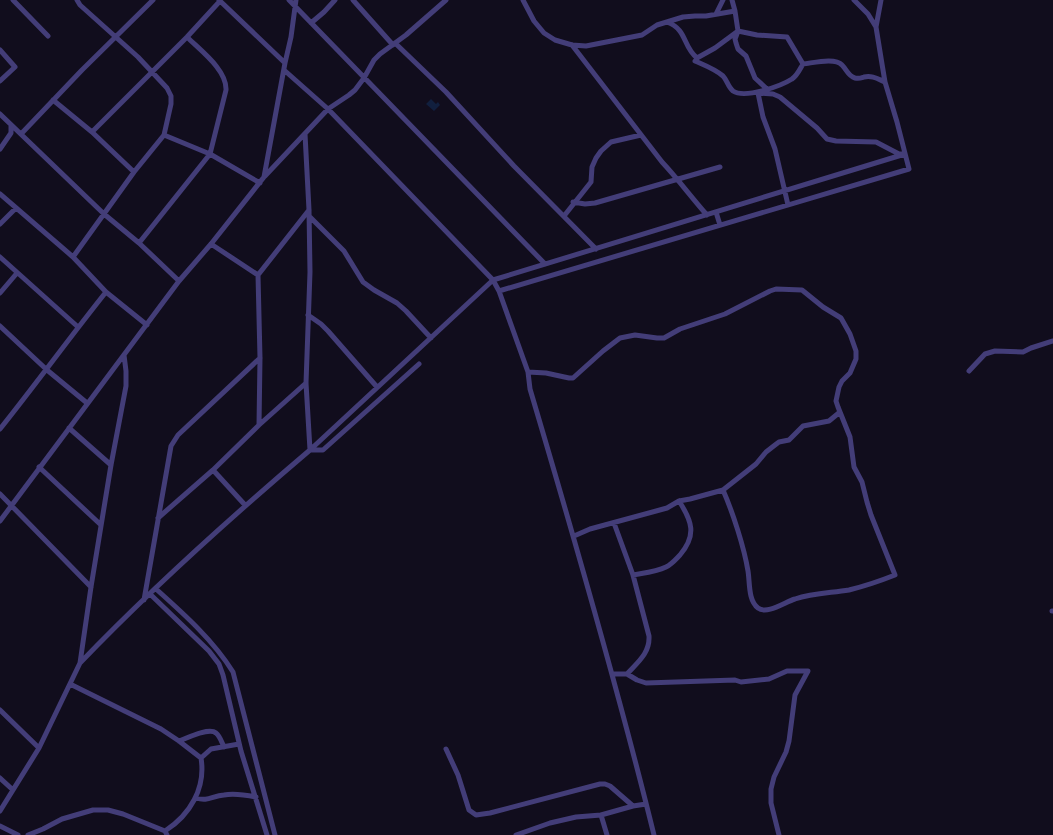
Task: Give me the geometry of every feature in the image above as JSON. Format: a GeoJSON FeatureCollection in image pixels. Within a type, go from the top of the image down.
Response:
{"type":"FeatureCollection","features":[{"type":"Feature","properties":{"kind":"street"},"geometry":{"type":"LineString","coordinates":[[13,0],[48,36]]}},
{"type":"Feature","properties":{"kind":"street"},"geometry":{"type":"LineString","coordinates":[[73,257],[134,172],[164,135],[171,104],[171,96],[167,88],[138,57],[80,5],[77,0]]}},
{"type":"Feature","properties":{"kind":"street"},"geometry":{"type":"LineString","coordinates":[[21,134],[152,0]]}},
{"type":"Feature","properties":{"kind":"street"},"geometry":{"type":"LineString","coordinates":[[289,0],[545,264]]}},
{"type":"Feature","properties":{"kind":"street"},"geometry":{"type":"LineString","coordinates":[[264,178],[291,36],[296,0]]}},
{"type":"Feature","properties":{"kind":"street"},"geometry":{"type":"LineString","coordinates":[[311,23],[336,0]]}},
{"type":"Feature","properties":{"kind":"street"},"geometry":{"type":"LineString","coordinates":[[353,0],[394,44],[446,92],[514,166],[596,248]]}},
{"type":"Feature","properties":{"kind":"street"},"geometry":{"type":"LineString","coordinates":[[0,520],[12,506],[39,467],[179,281],[211,244],[260,182],[328,109],[349,95],[364,78],[374,60],[406,35],[446,0]]}},
{"type":"Feature","properties":{"kind":"street"},"geometry":{"type":"LineString","coordinates":[[523,0],[534,21],[544,33],[554,40],[572,45],[586,46],[642,35],[654,27],[683,17],[706,16],[735,11]]}},
{"type":"Feature","properties":{"kind":"street"},"geometry":{"type":"LineString","coordinates":[[732,0],[738,31],[735,39],[738,49],[746,56],[755,78],[767,89]]}},
{"type":"Feature","properties":{"kind":"street"},"geometry":{"type":"LineString","coordinates":[[854,0],[868,14],[876,28]]}},
{"type":"Feature","properties":{"kind":"street"},"geometry":{"type":"LineString","coordinates":[[499,291],[909,169],[885,82],[876,28],[881,0]]}},
{"type":"Feature","properties":{"kind":"street"},"geometry":{"type":"LineString","coordinates":[[92,132],[187,37],[220,1],[286,63]]}},
{"type":"Feature","properties":{"kind":"street"},"geometry":{"type":"LineString","coordinates":[[722,1],[727,12]]}},
{"type":"Feature","properties":{"kind":"street"},"geometry":{"type":"LineString","coordinates":[[716,14],[722,1]]}},
{"type":"Feature","properties":{"kind":"street"},"geometry":{"type":"LineString","coordinates":[[667,22],[673,24],[681,31],[692,54],[697,58],[715,48],[738,31],[757,35],[786,37],[803,64]]}},
{"type":"Feature","properties":{"kind":"street"},"geometry":{"type":"LineString","coordinates":[[139,243],[210,154],[226,90],[224,76],[187,37]]}},
{"type":"Feature","properties":{"kind":"street"},"geometry":{"type":"LineString","coordinates":[[572,45],[662,162],[707,215]]}},
{"type":"Feature","properties":{"kind":"street"},"geometry":{"type":"LineString","coordinates":[[0,50],[16,67],[0,81]]}},
{"type":"Feature","properties":{"kind":"street"},"geometry":{"type":"LineString","coordinates":[[757,93],[793,78],[803,64],[831,60],[842,65],[854,78],[859,79],[869,76],[878,78],[885,82]]}},
{"type":"Feature","properties":{"kind":"street"},"geometry":{"type":"LineString","coordinates":[[695,61],[723,76],[734,91],[739,93],[773,94],[780,97],[817,128],[827,139],[836,141],[876,142],[899,154],[906,154]]}},
{"type":"Feature","properties":{"kind":"street"},"geometry":{"type":"LineString","coordinates":[[284,70],[328,109],[493,280],[499,291],[528,372],[530,389],[574,536],[654,835]]}},
{"type":"Feature","properties":{"kind":"street"},"geometry":{"type":"LineString","coordinates":[[757,93],[763,117],[775,149],[788,205]]}},
{"type":"Feature","properties":{"kind":"street"},"geometry":{"type":"LineString","coordinates":[[53,100],[92,132],[134,172]]}},
{"type":"Feature","properties":{"kind":"street"},"geometry":{"type":"LineString","coordinates":[[0,114],[104,214],[139,243],[179,281]]}},
{"type":"Feature","properties":{"kind":"street"},"geometry":{"type":"LineString","coordinates":[[0,149],[10,133],[11,126]]}},
{"type":"Feature","properties":{"kind":"street"},"geometry":{"type":"LineString","coordinates":[[305,134],[310,272],[306,382],[310,450]]}},
{"type":"Feature","properties":{"kind":"street"},"geometry":{"type":"LineString","coordinates":[[164,135],[210,154],[260,182]]}},
{"type":"Feature","properties":{"kind":"street"},"geometry":{"type":"LineString","coordinates":[[564,216],[591,182],[592,167],[601,151],[611,142],[641,135]]}},
{"type":"Feature","properties":{"kind":"street"},"geometry":{"type":"LineString","coordinates":[[80,663],[150,594],[246,505],[310,450],[493,280],[906,154]]}},
{"type":"Feature","properties":{"kind":"street"},"geometry":{"type":"LineString","coordinates":[[574,202],[585,204],[595,203],[720,167]]}},
{"type":"Feature","properties":{"kind":"street"},"geometry":{"type":"LineString","coordinates":[[0,194],[73,257],[106,292],[147,325]]}},
{"type":"Feature","properties":{"kind":"street"},"geometry":{"type":"LineString","coordinates":[[0,224],[16,208]]}},
{"type":"Feature","properties":{"kind":"street"},"geometry":{"type":"LineString","coordinates":[[716,212],[720,225]]}},
{"type":"Feature","properties":{"kind":"street"},"geometry":{"type":"LineString","coordinates":[[259,426],[260,358],[258,275],[309,213]]}},
{"type":"Feature","properties":{"kind":"street"},"geometry":{"type":"LineString","coordinates":[[309,213],[344,251],[363,282],[397,303],[431,338]]}},
{"type":"Feature","properties":{"kind":"street"},"geometry":{"type":"LineString","coordinates":[[211,244],[258,275]]}},
{"type":"Feature","properties":{"kind":"street"},"geometry":{"type":"LineString","coordinates":[[0,257],[78,327]]}},
{"type":"Feature","properties":{"kind":"street"},"geometry":{"type":"LineString","coordinates":[[0,293],[17,273]]}},
{"type":"Feature","properties":{"kind":"street"},"geometry":{"type":"LineString","coordinates":[[528,372],[546,373],[573,378],[620,338],[635,335],[664,338],[680,329],[725,314],[770,291],[776,289],[802,290],[823,307],[841,318],[854,344],[856,351],[854,366],[850,373],[842,381],[836,401],[850,437],[854,467],[862,482],[867,502],[895,575],[872,584],[848,590],[797,598],[771,609],[762,611],[757,608],[752,600],[745,559],[723,490]]}},
{"type":"Feature","properties":{"kind":"street"},"geometry":{"type":"LineString","coordinates":[[0,429],[106,292]]}},
{"type":"Feature","properties":{"kind":"street"},"geometry":{"type":"LineString","coordinates":[[308,315],[324,327],[377,387]]}},
{"type":"Feature","properties":{"kind":"street"},"geometry":{"type":"LineString","coordinates":[[0,326],[47,370],[87,403]]}},
{"type":"Feature","properties":{"kind":"street"},"geometry":{"type":"LineString","coordinates":[[969,371],[985,354],[995,351],[1023,352],[1053,341]]}},
{"type":"Feature","properties":{"kind":"street"},"geometry":{"type":"LineString","coordinates":[[0,811],[39,748],[80,663],[91,586],[126,386],[124,355]]}},
{"type":"Feature","properties":{"kind":"street"},"geometry":{"type":"LineString","coordinates":[[144,600],[171,446],[175,440],[260,358]]}},
{"type":"Feature","properties":{"kind":"street"},"geometry":{"type":"LineString","coordinates":[[310,450],[323,450],[419,364]]}},
{"type":"Feature","properties":{"kind":"street"},"geometry":{"type":"LineString","coordinates":[[158,518],[213,470],[306,382]]}},
{"type":"Feature","properties":{"kind":"street"},"geometry":{"type":"LineString","coordinates":[[574,536],[590,529],[667,508],[679,501],[696,498],[723,490],[756,464],[766,452],[779,442],[789,440],[806,425],[829,421],[840,412]]}},
{"type":"Feature","properties":{"kind":"street"},"geometry":{"type":"LineString","coordinates":[[68,428],[111,466]]}},
{"type":"Feature","properties":{"kind":"street"},"geometry":{"type":"LineString","coordinates":[[39,467],[102,525]]}},
{"type":"Feature","properties":{"kind":"street"},"geometry":{"type":"LineString","coordinates":[[213,470],[246,505]]}},
{"type":"Feature","properties":{"kind":"street"},"geometry":{"type":"LineString","coordinates":[[0,494],[91,586]]}},
{"type":"Feature","properties":{"kind":"street"},"geometry":{"type":"LineString","coordinates":[[633,575],[667,566],[682,552],[691,538],[691,527],[686,512],[679,501]]}},
{"type":"Feature","properties":{"kind":"street"},"geometry":{"type":"LineString","coordinates":[[614,522],[633,575],[650,636],[648,649],[627,674]]}},
{"type":"Feature","properties":{"kind":"street"},"geometry":{"type":"LineString","coordinates":[[156,589],[201,632],[233,672],[275,835]]}},
{"type":"Feature","properties":{"kind":"street"},"geometry":{"type":"LineString","coordinates":[[150,594],[209,651],[219,664],[223,675],[239,744],[267,835]]}},
{"type":"Feature","properties":{"kind":"street"},"geometry":{"type":"LineString","coordinates":[[612,674],[627,674],[646,683],[720,680],[735,680],[740,682],[769,679],[787,671],[808,671],[795,696],[789,741],[786,752],[772,783],[771,803],[779,835]]}},
{"type":"Feature","properties":{"kind":"street"},"geometry":{"type":"LineString","coordinates":[[28,835],[62,819],[93,810],[108,810],[122,814],[166,833],[184,815],[196,798],[201,784],[203,769],[201,758],[179,741],[160,729],[70,684]]}},
{"type":"Feature","properties":{"kind":"street"},"geometry":{"type":"LineString","coordinates":[[0,710],[39,748]]}},
{"type":"Feature","properties":{"kind":"street"},"geometry":{"type":"LineString","coordinates":[[179,741],[211,730],[216,733],[224,747]]}},
{"type":"Feature","properties":{"kind":"street"},"geometry":{"type":"LineString","coordinates":[[201,758],[211,749],[239,744]]}},
{"type":"Feature","properties":{"kind":"street"},"geometry":{"type":"LineString","coordinates":[[446,749],[458,775],[469,810],[476,815],[490,813],[600,784],[610,786],[633,806]]}},
{"type":"Feature","properties":{"kind":"street"},"geometry":{"type":"LineString","coordinates":[[0,778],[12,790]]}},
{"type":"Feature","properties":{"kind":"street"},"geometry":{"type":"LineString","coordinates":[[196,798],[209,800],[226,794],[256,797]]}},
{"type":"Feature","properties":{"kind":"street"},"geometry":{"type":"LineString","coordinates":[[516,835],[550,822],[601,815],[646,804]]}},
{"type":"Feature","properties":{"kind":"street"},"geometry":{"type":"LineString","coordinates":[[601,815],[607,835]]}},
{"type":"Feature","properties":{"kind":"street"},"geometry":{"type":"LineString","coordinates":[[0,826],[18,835]]}},
{"type":"Feature","properties":{"kind":"water"},"geometry":{"type":"Polygon","coordinates":[[[431,99],[436,104],[438,102],[440,105],[434,111],[426,104],[431,99]]]}}]}
